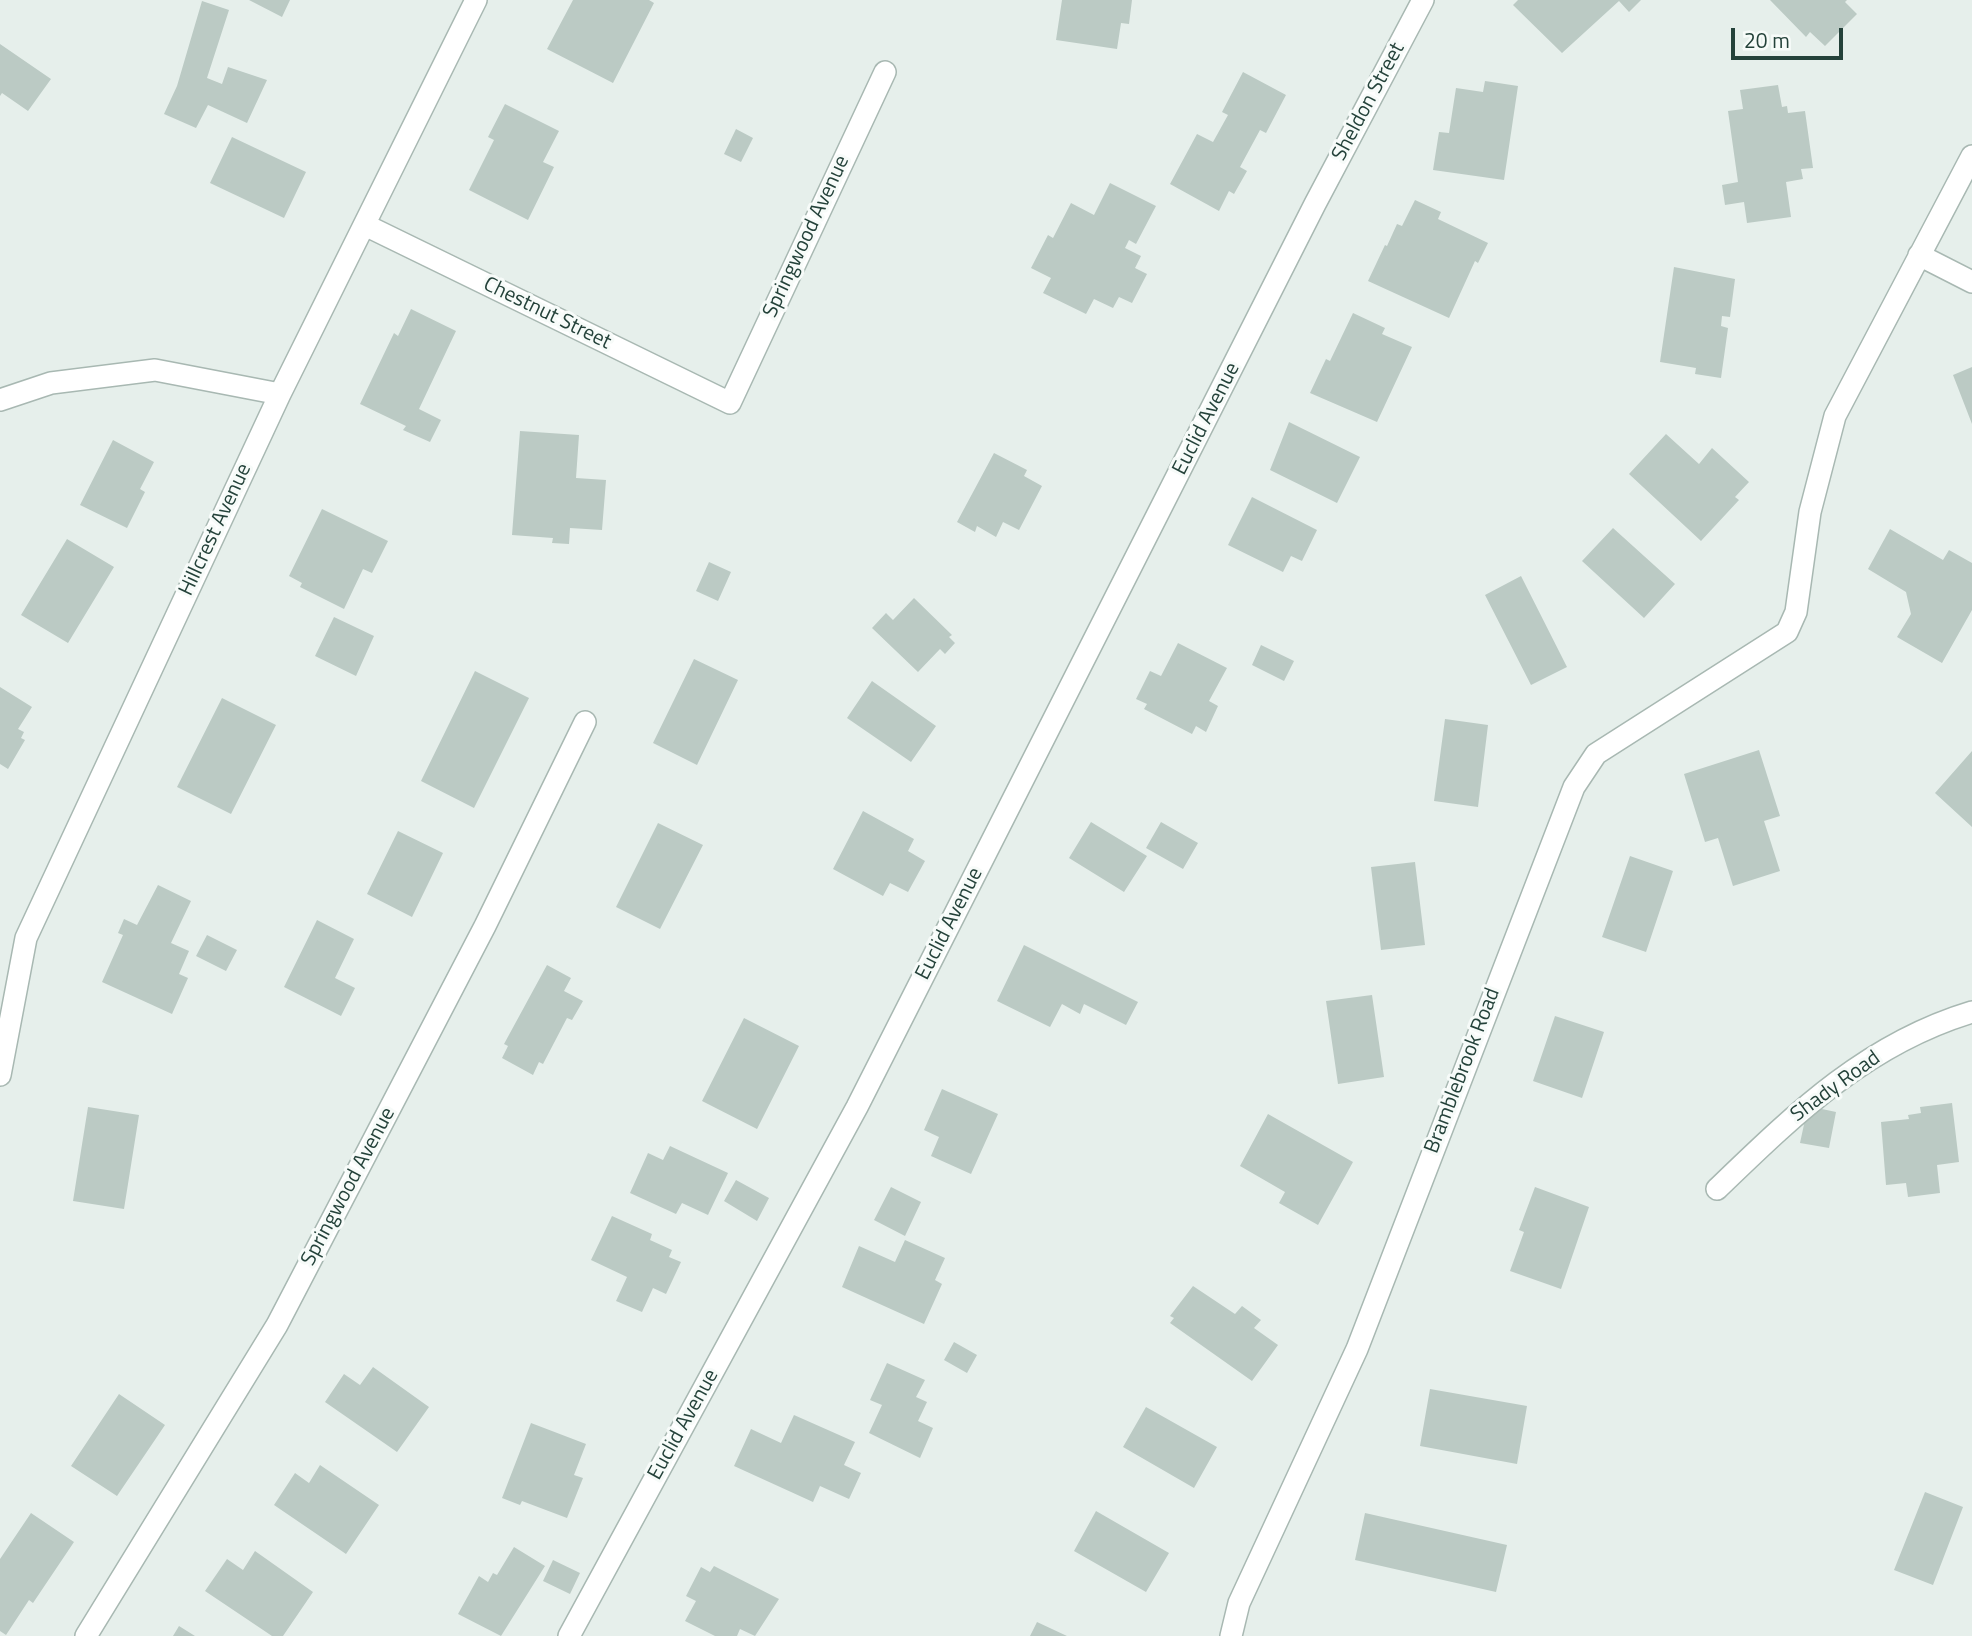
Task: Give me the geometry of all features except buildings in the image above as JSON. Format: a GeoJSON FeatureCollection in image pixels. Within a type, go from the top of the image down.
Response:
{"type":"FeatureCollection","features":[{"type":"Feature","properties":{"kind":"street","name":"Hillcrest Avenue"},"geometry":{"type":"LineString","coordinates":[[0,1075],[26,939],[280,394],[476,0]]}},
{"type":"Feature","properties":{"kind":"street","name":"Sheldon Street"},"geometry":{"type":"LineString","coordinates":[[1315,204],[1423,0]]}},
{"type":"Feature","properties":{"kind":"street","name":"Springwood Avenue"},"geometry":{"type":"LineString","coordinates":[[730,403],[885,72]]}},
{"type":"Feature","properties":{"kind":"street","name":"Bramblebrook Road"},"geometry":{"type":"LineString","coordinates":[[1231,1636],[1239,1602],[1357,1349],[1574,787],[1596,754],[1787,632],[1796,612],[1810,512],[1835,416],[1972,156]]}},
{"type":"Feature","properties":{"kind":"street","name":"Euclid Avenue"},"geometry":{"type":"LineString","coordinates":[[569,1636],[857,1107],[1315,204]]}},
{"type":"Feature","properties":{"kind":"street","name":"Chestnut Street"},"geometry":{"type":"LineString","coordinates":[[365,225],[730,403]]}},
{"type":"Feature","properties":{"kind":"street"},"geometry":{"type":"LineString","coordinates":[[1919,255],[1972,282]]}},
{"type":"Feature","properties":{"kind":"street"},"geometry":{"type":"LineString","coordinates":[[0,400],[51,383],[155,370],[280,394]]}},
{"type":"Feature","properties":{"kind":"street","name":"Springwood Avenue"},"geometry":{"type":"LineString","coordinates":[[86,1636],[277,1325],[485,926],[585,722]]}},
{"type":"Feature","properties":{"kind":"street","name":"Shady Road"},"geometry":{"type":"LineString","coordinates":[[1717,1189],[1798,1111],[1856,1067],[1928,1025],[1972,1012]]}}]}
